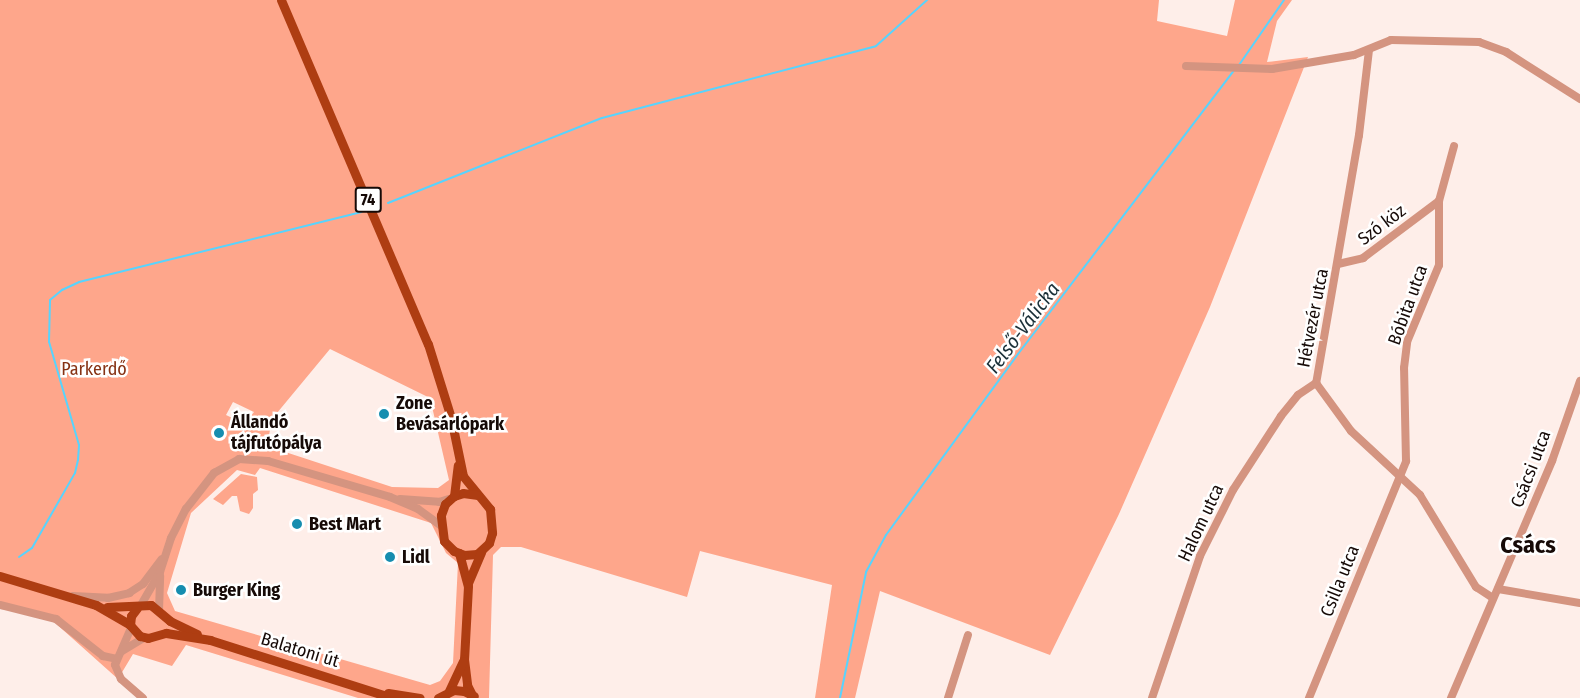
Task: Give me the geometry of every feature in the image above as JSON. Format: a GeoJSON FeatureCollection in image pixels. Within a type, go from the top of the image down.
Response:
{"type":"FeatureCollection","features":[{"type":"Feature","properties":{"kind":"main road","name":"74"},"geometry":{"type":"LineString","coordinates":[[280,0],[416,311],[443,389],[463,476],[488,504],[493,522],[492,538],[481,551],[468,586],[464,659],[467,685],[474,696]]}},
{"type":"Feature","properties":{"kind":"main road","name":"74"},"geometry":{"type":"LineString","coordinates":[[458,460],[451,498],[441,515],[441,526],[444,541],[459,553],[468,586]]}},
{"type":"Feature","properties":{"kind":"main road"},"geometry":{"type":"LineString","coordinates":[[451,498],[463,493],[478,495]]}},
{"type":"Feature","properties":{"kind":"main road"},"geometry":{"type":"LineString","coordinates":[[459,553],[471,555],[481,551]]}},
{"type":"Feature","properties":{"kind":"main road","name":"Balatoni út"},"geometry":{"type":"LineString","coordinates":[[0,576],[96,605],[139,607],[151,605],[210,640]]}},
{"type":"Feature","properties":{"kind":"main road","name":"Balatoni út"},"geometry":{"type":"LineString","coordinates":[[96,605],[131,626],[144,638],[159,633],[210,640],[393,698]]}},
{"type":"Feature","properties":{"kind":"main road"},"geometry":{"type":"LineString","coordinates":[[131,626],[131,616],[139,607]]}},
{"type":"Feature","properties":{"kind":"main road"},"geometry":{"type":"LineString","coordinates":[[159,633],[163,624],[161,613]]}},
{"type":"Feature","properties":{"kind":"main road","name":"74"},"geometry":{"type":"LineString","coordinates":[[449,691],[464,659]]}},
{"type":"Feature","properties":{"kind":"main road","name":"74"},"geometry":{"type":"LineString","coordinates":[[449,691],[459,690],[474,696]]}},
{"type":"Feature","properties":{"kind":"main road"},"geometry":{"type":"LineString","coordinates":[[438,698],[449,691]]}},
{"type":"Feature","properties":{"kind":"main road","name":"Balatoni út"},"geometry":{"type":"LineString","coordinates":[[379,692],[420,698]]}},
{"type":"Feature","properties":{"kind":"street"},"geometry":{"type":"LineString","coordinates":[[1186,66],[1272,69],[1369,50],[1390,40],[1479,42],[1506,52],[1580,99]]}},
{"type":"Feature","properties":{"kind":"street","name":"Hétvezér utca"},"geometry":{"type":"LineString","coordinates":[[1369,50],[1359,135],[1316,383],[1351,431],[1420,495],[1476,587],[1493,598]]}},
{"type":"Feature","properties":{"kind":"street","name":"Bóbita utca"},"geometry":{"type":"LineString","coordinates":[[1400,476],[1408,448],[1405,355],[1412,328],[1432,287],[1439,265],[1439,201],[1454,146]]}},
{"type":"Feature","properties":{"kind":"street","name":"Szó köz"},"geometry":{"type":"LineString","coordinates":[[1338,264],[1363,258],[1439,201]]}},
{"type":"Feature","properties":{"kind":"street","name":"Csácsi utca"},"geometry":{"type":"LineString","coordinates":[[1451,698],[1552,461],[1580,381]]}},
{"type":"Feature","properties":{"kind":"street","name":"Halom utca"},"geometry":{"type":"LineString","coordinates":[[1152,698],[1200,556],[1228,499],[1281,416],[1298,395],[1316,383]]}},
{"type":"Feature","properties":{"kind":"street"},"geometry":{"type":"LineString","coordinates":[[139,607],[160,572],[182,514],[214,473],[233,461],[252,458],[390,497],[430,502],[451,498]]}},
{"type":"Feature","properties":{"kind":"street","name":"Csilla utca"},"geometry":{"type":"LineString","coordinates":[[1309,698],[1400,476]]}},
{"type":"Feature","properties":{"kind":"street"},"geometry":{"type":"LineString","coordinates":[[390,497],[427,514],[441,526]]}},
{"type":"Feature","properties":{"kind":"street"},"geometry":{"type":"LineString","coordinates":[[66,596],[108,598],[129,593],[143,584],[166,553]]}},
{"type":"Feature","properties":{"kind":"street"},"geometry":{"type":"LineString","coordinates":[[160,572],[161,613]]}},
{"type":"Feature","properties":{"kind":"street"},"geometry":{"type":"LineString","coordinates":[[1498,589],[1580,603]]}},
{"type":"Feature","properties":{"kind":"street"},"geometry":{"type":"LineString","coordinates":[[0,605],[56,619],[103,656],[117,659]]}},
{"type":"Feature","properties":{"kind":"street"},"geometry":{"type":"LineString","coordinates":[[131,626],[115,665],[121,679],[143,698]]}},
{"type":"Feature","properties":{"kind":"street"},"geometry":{"type":"LineString","coordinates":[[948,698],[968,635]]}},
{"type":"Feature","properties":{"kind":"street"},"geometry":{"type":"LineString","coordinates":[[122,651],[144,638]]}},
{"type":"Feature","properties":{"kind":"green space","name":"Parkerdő"},"geometry":{"type":"Polygon","coordinates":[[[0,0],[1159,0],[1157,21],[1227,36],[1235,0],[1292,0],[1277,21],[1267,62],[1308,57],[1210,307],[1119,514],[1050,655],[880,591],[855,698],[815,698],[832,585],[700,551],[687,597],[521,547],[501,547],[493,555],[489,698],[358,698],[186,645],[172,666],[133,654],[118,679],[53,621],[26,612],[0,609],[0,0]],[[330,349],[272,419],[267,446],[392,487],[438,488],[449,480],[430,398],[330,349]],[[233,402],[226,415],[245,424],[254,412],[233,402]],[[260,468],[255,475],[237,470],[191,513],[167,593],[175,611],[430,685],[440,681],[453,663],[458,563],[446,553],[431,523],[260,468]]]}},
{"type":"Feature","properties":{"kind":"green space"},"geometry":{"type":"Polygon","coordinates":[[[241,474],[257,477],[258,490],[253,494],[253,508],[249,514],[240,511],[237,496],[232,496],[223,505],[213,499],[241,474]]]}},
{"type":"Feature","properties":{"kind":"waterway"},"geometry":{"type":"LineString","coordinates":[[388,203],[602,118],[876,46],[927,0]]}},
{"type":"Feature","properties":{"kind":"waterway","name":"Felső-Válicka"},"geometry":{"type":"LineString","coordinates":[[1239,65],[1284,0]]}},
{"type":"Feature","properties":{"kind":"waterway","name":"Felső-Válicka"},"geometry":{"type":"LineString","coordinates":[[840,698],[866,572],[886,535],[1018,354],[1235,69]]}},
{"type":"Feature","properties":{"kind":"waterway"},"geometry":{"type":"LineString","coordinates":[[19,557],[32,548],[75,473],[78,460],[79,445],[49,342],[50,300],[62,290],[79,282],[361,212]]}},
{"type":"Feature","properties":{"kind":"place","name":"Zone Bevásárlópark"},"geometry":{"type":"Point","coordinates":[384,414]}},
{"type":"Feature","properties":{"kind":"place","name":"Állandó tájfutópálya"},"geometry":{"type":"Point","coordinates":[219,433]}},
{"type":"Feature","properties":{"kind":"place","name":"Best Mart"},"geometry":{"type":"Point","coordinates":[297,524]}},
{"type":"Feature","properties":{"kind":"place","name":"Lidl"},"geometry":{"type":"Point","coordinates":[390,557]}},
{"type":"Feature","properties":{"kind":"place","name":"Burger King"},"geometry":{"type":"Point","coordinates":[181,590]}},
{"type":"Feature","properties":{"kind":"district","name":"Csács"},"geometry":{"type":"Point","coordinates":[1528,546]}}]}
